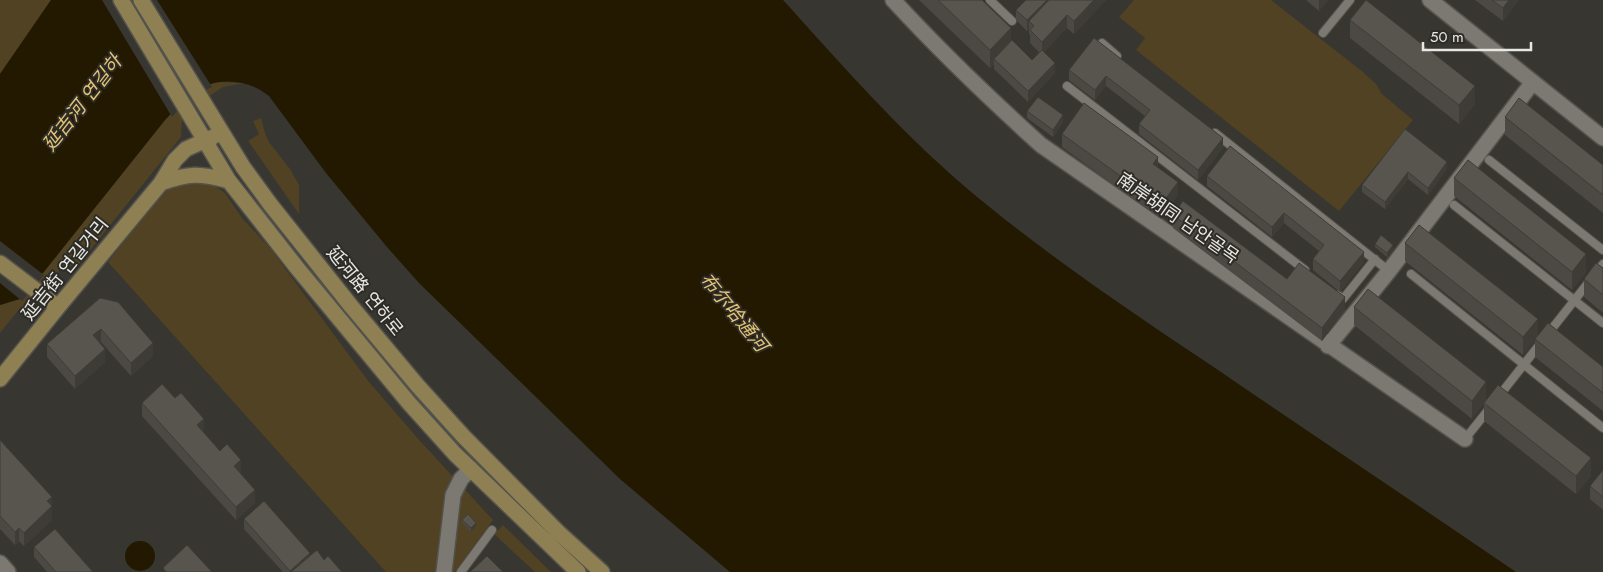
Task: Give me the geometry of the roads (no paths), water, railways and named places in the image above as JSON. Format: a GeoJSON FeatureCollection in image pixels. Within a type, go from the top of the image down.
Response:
{"type":"FeatureCollection","features":[{"type":"Feature","properties":{"kind":"main road"},"geometry":{"type":"LineString","coordinates":[[121,0],[229,180],[351,335],[409,404],[470,469],[578,572]]}},
{"type":"Feature","properties":{"kind":"main road","name":"延河路 연하로"},"geometry":{"type":"LineString","coordinates":[[142,0],[243,167],[351,306],[430,400],[524,498],[602,572]]}},
{"type":"Feature","properties":{"kind":"main road","name":"延吉街 연길거리"},"geometry":{"type":"LineString","coordinates":[[0,380],[53,304],[161,184],[168,170],[186,149],[202,137],[219,128]]}},
{"type":"Feature","properties":{"kind":"main road"},"geometry":{"type":"LineString","coordinates":[[161,184],[179,177],[197,174],[229,180]]}},
{"type":"Feature","properties":{"kind":"main road"},"geometry":{"type":"LineString","coordinates":[[0,263],[53,304]]}},
{"type":"Feature","properties":{"kind":"street","name":"南岸胡同 남안골목"},"geometry":{"type":"LineString","coordinates":[[893,0],[921,31],[1041,145],[1328,346],[1465,439]]}},
{"type":"Feature","properties":{"kind":"street"},"geometry":{"type":"LineString","coordinates":[[1430,0],[1603,138]]}},
{"type":"Feature","properties":{"kind":"street"},"geometry":{"type":"LineString","coordinates":[[1328,346],[1389,271],[1533,82]]}},
{"type":"Feature","properties":{"kind":"street"},"geometry":{"type":"LineString","coordinates":[[444,572],[453,495],[461,479],[470,469]]}},
{"type":"Feature","properties":{"kind":"street"},"geometry":{"type":"LineString","coordinates":[[0,563],[8,572]]}},
{"type":"Feature","properties":{"kind":"lane"},"geometry":{"type":"LineString","coordinates":[[990,0],[1012,20]]}},
{"type":"Feature","properties":{"kind":"lane"},"geometry":{"type":"LineString","coordinates":[[1323,33],[1350,0]]}},
{"type":"Feature","properties":{"kind":"lane"},"geometry":{"type":"LineString","coordinates":[[1102,43],[1125,61]]}},
{"type":"Feature","properties":{"kind":"lane"},"geometry":{"type":"LineString","coordinates":[[1067,86],[1313,276]]}},
{"type":"Feature","properties":{"kind":"lane"},"geometry":{"type":"LineString","coordinates":[[1209,128],[1389,271]]}},
{"type":"Feature","properties":{"kind":"lane"},"geometry":{"type":"LineString","coordinates":[[1489,160],[1603,250]]}},
{"type":"Feature","properties":{"kind":"lane"},"geometry":{"type":"LineString","coordinates":[[1454,206],[1603,323]]}},
{"type":"Feature","properties":{"kind":"lane"},"geometry":{"type":"LineString","coordinates":[[1328,288],[1343,299],[1375,259]]}},
{"type":"Feature","properties":{"kind":"lane"},"geometry":{"type":"LineString","coordinates":[[1465,439],[1603,264]]}},
{"type":"Feature","properties":{"kind":"lane"},"geometry":{"type":"LineString","coordinates":[[1410,274],[1603,428]]}},
{"type":"Feature","properties":{"kind":"lane"},"geometry":{"type":"LineString","coordinates":[[461,572],[492,530]]}},
{"type":"Feature","properties":{"kind":"water"},"geometry":{"type":"Polygon","coordinates":[[[51,0],[783,0],[870,96],[916,142],[963,185],[1025,235],[1122,305],[1516,572],[730,572],[620,479],[419,283],[326,173],[269,96],[250,85],[239,82],[216,82],[205,85],[186,97],[165,120],[23,298],[0,305],[0,74],[51,0]]]}},
{"type":"Feature","properties":{"kind":"water"},"geometry":{"type":"Polygon","coordinates":[[[140,541],[146,542],[154,550],[154,562],[146,570],[140,571],[134,570],[126,562],[125,556],[126,550],[134,542],[140,541]]]}},
{"type":"Feature","properties":{"kind":"water label","name":"延吉河 연길하"},"geometry":{"type":"Point","coordinates":[82,103]}},
{"type":"Feature","properties":{"kind":"water label","name":"布尔哈通河"},"geometry":{"type":"Point","coordinates":[734,312]}}]}
